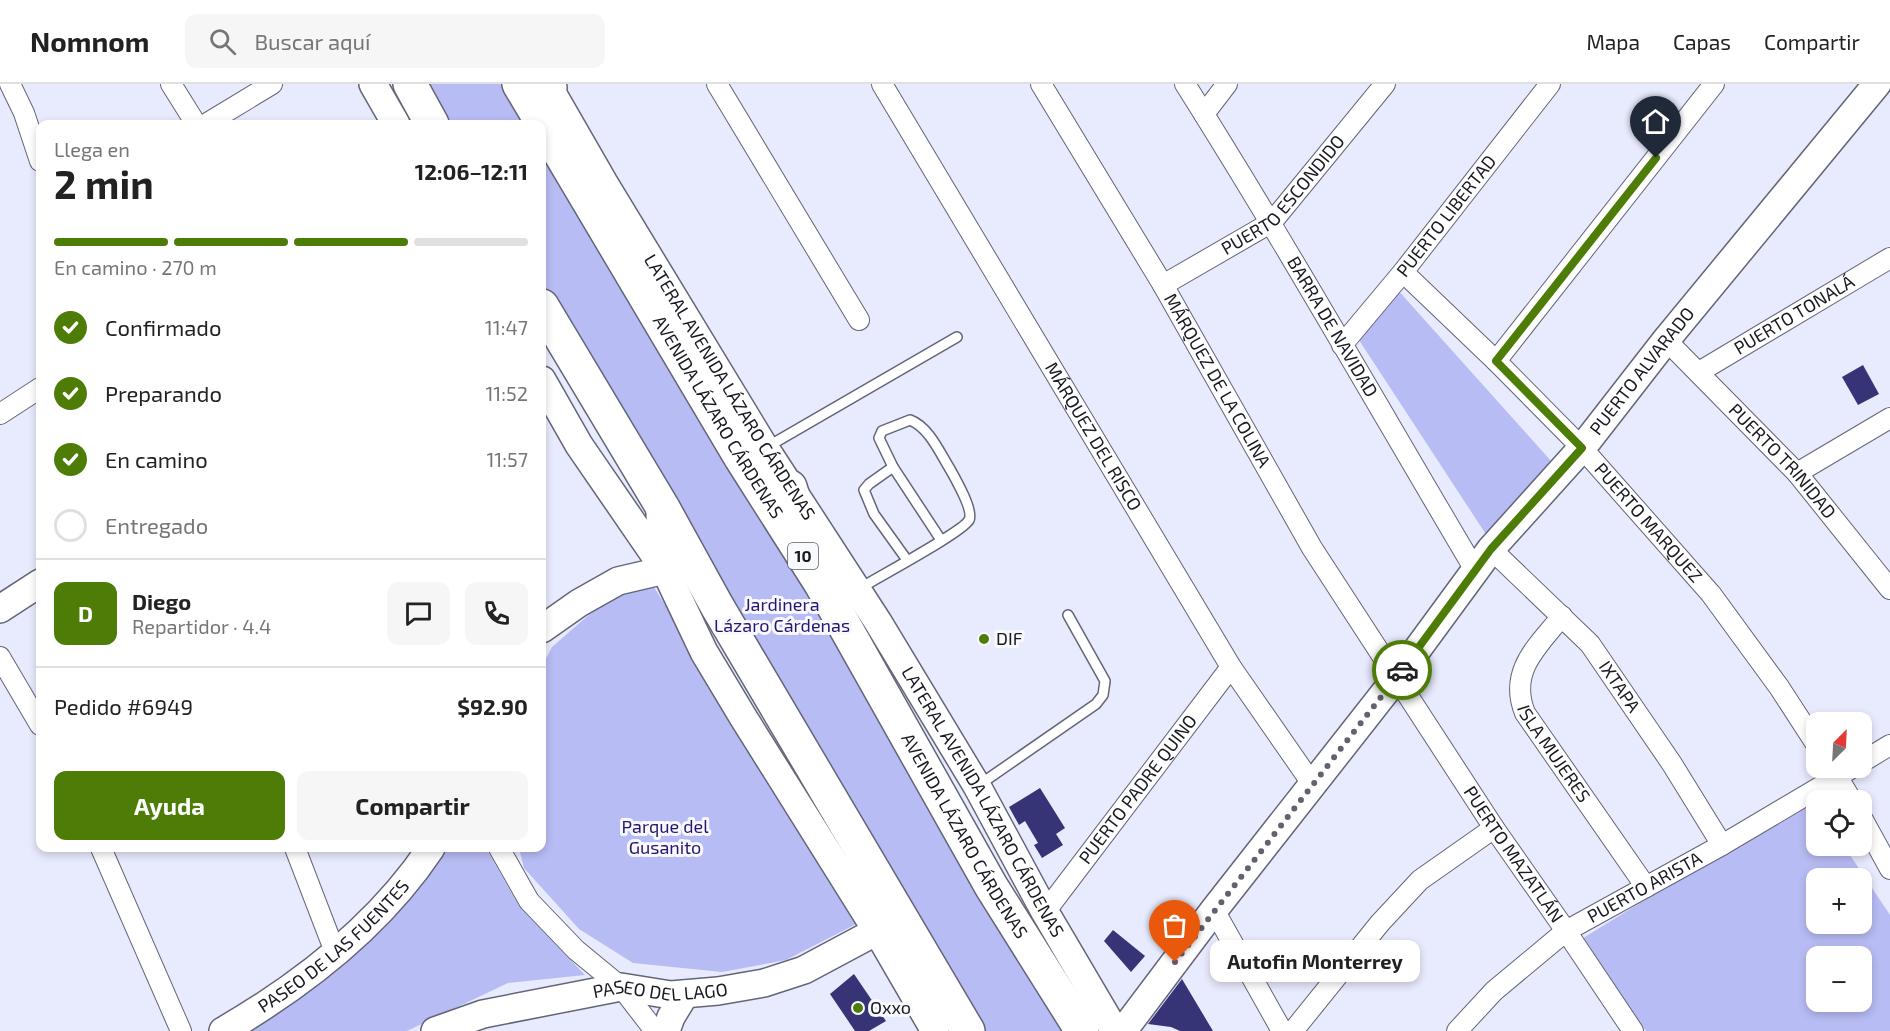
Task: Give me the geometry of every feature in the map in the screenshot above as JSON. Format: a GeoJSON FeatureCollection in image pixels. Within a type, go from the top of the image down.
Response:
{"type":"FeatureCollection","features":[{"type":"Feature","properties":{"kind":"highway"},"geometry":{"type":"LineString","coordinates":[[410,84],[430,120]]}},
{"type":"Feature","properties":{"kind":"highway","name":"AVENIDA LÁZARO CÁRDENAS"},"geometry":{"type":"LineString","coordinates":[[540,85],[741,459],[820,584],[958,830],[1082,1031]]}},
{"type":"Feature","properties":{"kind":"highway"},"geometry":{"type":"LineString","coordinates":[[546,313],[663,508],[717,606],[968,1031]]}},
{"type":"Feature","properties":{"kind":"highway"},"geometry":{"type":"LineString","coordinates":[[790,487],[820,584]]}},
{"type":"Feature","properties":{"kind":"highway"},"geometry":{"type":"LineString","coordinates":[[663,508],[665,570]]}},
{"type":"Feature","properties":{"kind":"street"},"geometry":{"type":"LineString","coordinates":[[10,84],[24,113],[36,149]]}},
{"type":"Feature","properties":{"kind":"street"},"geometry":{"type":"LineString","coordinates":[[171,84],[194,120]]}},
{"type":"Feature","properties":{"kind":"street"},"geometry":{"type":"LineString","coordinates":[[213,120],[272,84]]}},
{"type":"Feature","properties":{"kind":"street"},"geometry":{"type":"LineString","coordinates":[[373,84],[394,120]]}},
{"type":"Feature","properties":{"kind":"street"},"geometry":{"type":"LineString","coordinates":[[717,84],[859,320]]}},
{"type":"Feature","properties":{"kind":"street","name":"MÁRQUEZ DEL RISCO"},"geometry":{"type":"LineString","coordinates":[[882,84],[1231,667],[1313,785]]}},
{"type":"Feature","properties":{"kind":"street","name":"MÁRQUEZ DE LA COLINA"},"geometry":{"type":"LineString","coordinates":[[1041,84],[1163,285],[1312,549],[1396,676]]}},
{"type":"Feature","properties":{"kind":"street","name":"BARRA DE NAVIDAD"},"geometry":{"type":"LineString","coordinates":[[1185,84],[1272,222],[1342,345],[1483,560]]}},
{"type":"Feature","properties":{"kind":"street"},"geometry":{"type":"LineString","coordinates":[[1204,114],[1227,84]]}},
{"type":"Feature","properties":{"kind":"street","name":"PUERTO ESCONDIDO"},"geometry":{"type":"LineString","coordinates":[[1163,285],[1272,222],[1385,84]]}},
{"type":"Feature","properties":{"kind":"street","name":"PUERTO LIBERTAD"},"geometry":{"type":"LineString","coordinates":[[1342,345],[1403,272],[1550,84]]}},
{"type":"Feature","properties":{"kind":"street"},"geometry":{"type":"LineString","coordinates":[[1496,361],[1714,84]]}},
{"type":"Feature","properties":{"kind":"street","name":"PUERTO ALVARADO"},"geometry":{"type":"LineString","coordinates":[[1123,1031],[1483,560],[1582,448],[1666,340],[1877,84]]}},
{"type":"Feature","properties":{"kind":"street","name":"LATERAL AVENIDA LÁZARO CÁRDENAS"},"geometry":{"type":"LineString","coordinates":[[540,85],[604,183],[765,448],[857,590],[977,786],[1115,1031]]}},
{"type":"Feature","properties":{"kind":"street","name":"PUERTO TONALÁ"},"geometry":{"type":"LineString","coordinates":[[1699,372],[1890,258]]}},
{"type":"Feature","properties":{"kind":"street","name":"PUERTO MARQUEZ"},"geometry":{"type":"LineString","coordinates":[[1403,272],[1582,448],[1711,594],[1779,687],[1806,729]]}},
{"type":"Feature","properties":{"kind":"street","name":"PUERTO TRINIDAD"},"geometry":{"type":"LineString","coordinates":[[1666,340],[1797,472],[1889,586]]}},
{"type":"Feature","properties":{"kind":"street"},"geometry":{"type":"LineString","coordinates":[[546,387],[579,445],[665,570],[704,652],[742,717],[877,931],[935,1031]]}},
{"type":"Feature","properties":{"kind":"street"},"geometry":{"type":"LineString","coordinates":[[0,414],[36,391]]}},
{"type":"Feature","properties":{"kind":"street"},"geometry":{"type":"LineString","coordinates":[[1797,472],[1890,418]]}},
{"type":"Feature","properties":{"kind":"street","name":"IXTAPA"},"geometry":{"type":"LineString","coordinates":[[1483,560],[1562,616],[1590,644],[1672,764],[1722,846]]}},
{"type":"Feature","properties":{"kind":"street"},"geometry":{"type":"LineString","coordinates":[[546,625],[618,581],[665,570]]}},
{"type":"Feature","properties":{"kind":"street"},"geometry":{"type":"LineString","coordinates":[[0,609],[36,586]]}},
{"type":"Feature","properties":{"kind":"street","name":"ISLA MUJERES"},"geometry":{"type":"LineString","coordinates":[[1562,616],[1526,664],[1518,687],[1519,699],[1525,713],[1646,887]]}},
{"type":"Feature","properties":{"kind":"street"},"geometry":{"type":"LineString","coordinates":[[0,657],[36,718]]}},
{"type":"Feature","properties":{"kind":"street","name":"PUERTO PADRE QUINO"},"geometry":{"type":"LineString","coordinates":[[1046,912],[1231,667]]}},
{"type":"Feature","properties":{"kind":"street","name":"PUERTO MAZATLÁN"},"geometry":{"type":"LineString","coordinates":[[1396,676],[1494,828],[1633,1031]]}},
{"type":"Feature","properties":{"kind":"street"},"geometry":{"type":"LineString","coordinates":[[1872,756],[1890,745]]}},
{"type":"Feature","properties":{"kind":"street","name":"PUERTO ARISTA"},"geometry":{"type":"LineString","coordinates":[[1456,1031],[1494,991],[1566,931],[1722,846],[1830,778]]}},
{"type":"Feature","properties":{"kind":"street"},"geometry":{"type":"LineString","coordinates":[[1293,1031],[1380,923],[1420,880],[1494,828]]}},
{"type":"Feature","properties":{"kind":"street"},"geometry":{"type":"LineString","coordinates":[[1872,836],[1890,869]]}},
{"type":"Feature","properties":{"kind":"street"},"geometry":{"type":"LineString","coordinates":[[103,852],[181,1031]]}},
{"type":"Feature","properties":{"kind":"street"},"geometry":{"type":"LineString","coordinates":[[297,852],[335,952]]}},
{"type":"Feature","properties":{"kind":"street","name":"PASEO DE LAS FUENTES"},"geometry":{"type":"LineString","coordinates":[[223,1031],[290,990],[352,939],[394,898],[428,852]]}},
{"type":"Feature","properties":{"kind":"street"},"geometry":{"type":"LineString","coordinates":[[500,852],[529,901],[576,950],[621,987],[655,1031]]}},
{"type":"Feature","properties":{"kind":"street"},"geometry":{"type":"LineString","coordinates":[[1214,910],[1282,1031]]}},
{"type":"Feature","properties":{"kind":"street","name":"PASEO DEL LAGO"},"geometry":{"type":"LineString","coordinates":[[435,1031],[483,1014],[621,987],[671,995],[718,991],[764,983],[804,970],[877,931]]}},
{"type":"Feature","properties":{"kind":"street"},"geometry":{"type":"LineString","coordinates":[[666,1031],[671,1017],[685,994]]}},
{"type":"Feature","properties":{"kind":"lane"},"geometry":{"type":"LineString","coordinates":[[765,448],[957,337]]}},
{"type":"Feature","properties":{"kind":"lane"},"geometry":{"type":"LineString","coordinates":[[857,590],[960,529],[969,521],[970,514],[958,483],[918,423],[910,420],[882,431],[879,438],[893,467],[941,540]]}},
{"type":"Feature","properties":{"kind":"lane"},"geometry":{"type":"LineString","coordinates":[[893,467],[864,490],[874,514],[907,560]]}},
{"type":"Feature","properties":{"kind":"lane"},"geometry":{"type":"LineString","coordinates":[[977,786],[1096,704],[1103,695],[1106,688],[1105,681],[1068,615]]}},
{"type":"Feature","properties":{"kind":"green space"},"geometry":{"type":"Polygon","coordinates":[[[420,84],[520,84],[539,120],[442,120],[420,84]]]}},
{"type":"Feature","properties":{"kind":"green space","name":"Jardinera Lázaro Cárdenas"},"geometry":{"type":"Polygon","coordinates":[[[546,132],[1068,1031],[975,1031],[546,297],[546,132]]]}},
{"type":"Feature","properties":{"kind":"green space"},"geometry":{"type":"Polygon","coordinates":[[[1396,288],[1552,462],[1491,542],[1355,334],[1396,288]]]}},
{"type":"Feature","properties":{"kind":"green space","name":"Parque del Gusanito"},"geometry":{"type":"Polygon","coordinates":[[[647,576],[864,920],[786,960],[722,972],[633,963],[579,929],[524,868],[520,852],[546,852],[546,658],[552,647],[622,586],[647,576]]]}},
{"type":"Feature","properties":{"kind":"green space"},"geometry":{"type":"Polygon","coordinates":[[[1806,806],[1806,856],[1851,856],[1859,868],[1806,868],[1806,934],[1872,934],[1872,888],[1890,915],[1890,1031],[1646,1031],[1580,940],[1719,854],[1806,806]]]}},
{"type":"Feature","properties":{"kind":"green space"},"geometry":{"type":"Polygon","coordinates":[[[438,852],[488,852],[519,906],[585,975],[508,983],[407,1031],[236,1031],[438,852]]]}},
{"type":"Feature","properties":{"kind":"building"},"geometry":{"type":"Polygon","coordinates":[[[1863,365],[1879,394],[1858,405],[1842,377],[1863,365]]]}},
{"type":"Feature","properties":{"kind":"building"},"geometry":{"type":"Polygon","coordinates":[[[1040,788],[1065,828],[1056,834],[1063,845],[1042,858],[1034,845],[1038,843],[1025,821],[1019,825],[1009,807],[1040,788]]]}},
{"type":"Feature","properties":{"kind":"building"},"geometry":{"type":"Polygon","coordinates":[[[1113,930],[1145,956],[1131,972],[1104,941],[1113,930]]]}},
{"type":"Feature","properties":{"kind":"building","name":"Oxxo"},"geometry":{"type":"Polygon","coordinates":[[[854,974],[886,1021],[869,1031],[855,1031],[830,994],[854,974]]]}},
{"type":"Feature","properties":{"kind":"building"},"geometry":{"type":"Polygon","coordinates":[[[1182,979],[1213,1031],[1180,1031],[1171,1027],[1148,1024],[1182,979]]]}},
{"type":"Feature","properties":{"kind":"way so far"},"geometry":{"type":"LineString","coordinates":[[1175,962],[1402,670]]}},
{"type":"Feature","properties":{"kind":"place","name":"DIF"},"geometry":{"type":"Point","coordinates":[984,639]}},
{"type":"Feature","properties":{"kind":"place","name":"Autofin Monterrey"},"geometry":{"type":"Point","coordinates":[1175,962]}},
{"type":"Feature","properties":{"kind":"place","name":"Oxxo"},"geometry":{"type":"Point","coordinates":[858,1008]}},
{"type":"Feature","properties":{"kind":"route"},"geometry":{"type":"LineString","coordinates":[[1402,670],[1491,549],[1582,448],[1496,361],[1656,158]]}}]}
